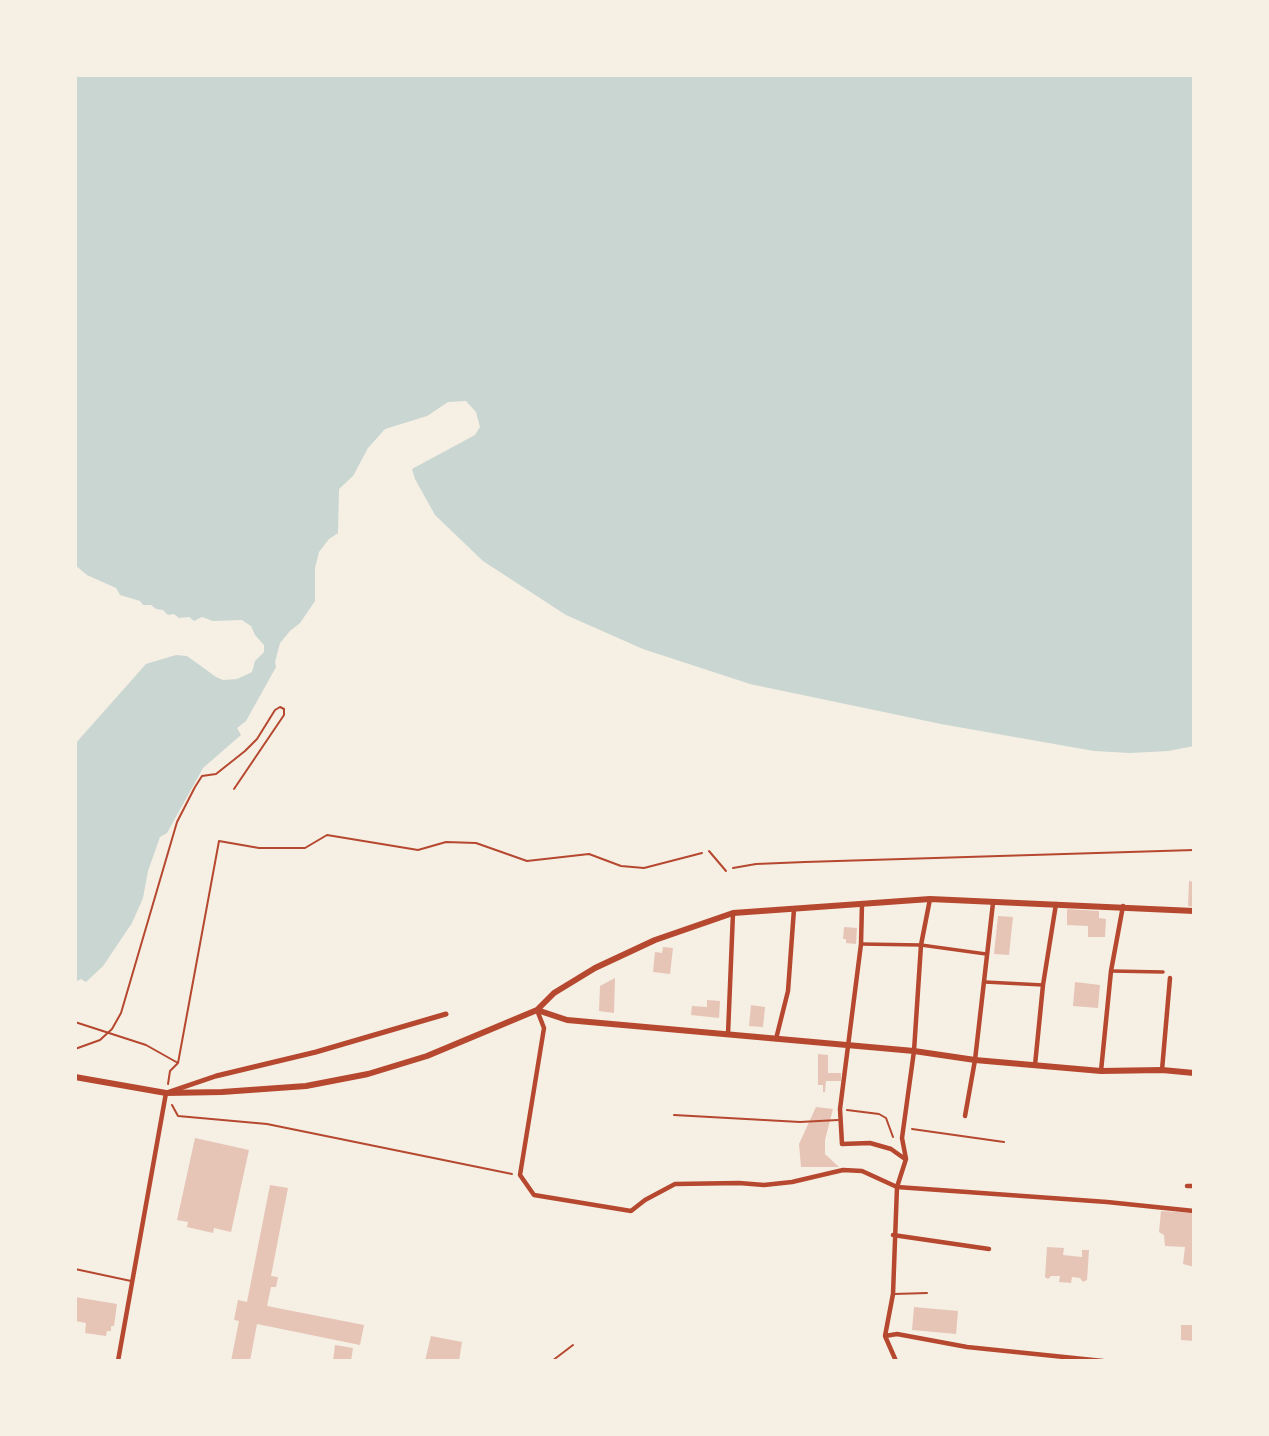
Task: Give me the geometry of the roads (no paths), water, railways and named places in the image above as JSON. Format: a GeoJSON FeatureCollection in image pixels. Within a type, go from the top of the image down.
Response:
{"type":"FeatureCollection","features":[{"type":"Feature","properties":{"kind":"main road"},"geometry":{"type":"LineString","coordinates":[[75,1077],[166,1093],[306,1086],[368,1074],[427,1056],[537,1010],[554,993],[595,968],[654,940],[733,913],[930,899],[1194,911]]}},
{"type":"Feature","properties":{"kind":"main road"},"geometry":{"type":"LineString","coordinates":[[537,1010],[567,1020],[914,1051],[975,1060],[1101,1071],[1162,1070],[1194,1073]]}},
{"type":"Feature","properties":{"kind":"street"},"geometry":{"type":"LineString","coordinates":[[896,1361],[885,1336],[893,1294],[893,1235],[897,1187],[906,1159],[902,1139],[914,1051],[921,945],[930,899]]}},
{"type":"Feature","properties":{"kind":"street"},"geometry":{"type":"LineString","coordinates":[[965,1116],[975,1060],[993,903]]}},
{"type":"Feature","properties":{"kind":"street"},"geometry":{"type":"LineString","coordinates":[[862,904],[861,944],[839,1120],[842,1144],[870,1143],[891,1149],[906,1159]]}},
{"type":"Feature","properties":{"kind":"street"},"geometry":{"type":"LineString","coordinates":[[1035,1065],[1043,985],[1056,904]]}},
{"type":"Feature","properties":{"kind":"street"},"geometry":{"type":"LineString","coordinates":[[1101,1071],[1111,971],[1123,906]]}},
{"type":"Feature","properties":{"kind":"street"},"geometry":{"type":"LineString","coordinates":[[776,1040],[788,991],[794,908]]}},
{"type":"Feature","properties":{"kind":"street"},"geometry":{"type":"LineString","coordinates":[[727,1035],[733,913]]}},
{"type":"Feature","properties":{"kind":"street"},"geometry":{"type":"LineString","coordinates":[[861,944],[921,945],[986,954]]}},
{"type":"Feature","properties":{"kind":"street"},"geometry":{"type":"LineString","coordinates":[[1111,971],[1163,972]]}},
{"type":"Feature","properties":{"kind":"street"},"geometry":{"type":"LineString","coordinates":[[1162,1070],[1170,978]]}},
{"type":"Feature","properties":{"kind":"street"},"geometry":{"type":"LineString","coordinates":[[985,982],[1043,985]]}},
{"type":"Feature","properties":{"kind":"street"},"geometry":{"type":"LineString","coordinates":[[537,1010],[544,1028],[520,1175],[534,1195],[631,1211],[645,1199],[675,1184],[764,1185],[792,1182],[843,1170],[862,1171],[897,1187],[1194,1211]]}},
{"type":"Feature","properties":{"kind":"street"},"geometry":{"type":"LineString","coordinates":[[118,1361],[166,1093],[216,1076],[316,1052],[446,1014]]}},
{"type":"Feature","properties":{"kind":"street"},"geometry":{"type":"LineString","coordinates":[[1187,1186],[1194,1186]]}},
{"type":"Feature","properties":{"kind":"street"},"geometry":{"type":"LineString","coordinates":[[893,1235],[989,1250]]}},
{"type":"Feature","properties":{"kind":"street"},"geometry":{"type":"LineString","coordinates":[[885,1336],[897,1334],[967,1347],[1103,1361]]}},
{"type":"Feature","properties":{"kind":"lane"},"geometry":{"type":"LineString","coordinates":[[709,851],[726,871]]}},
{"type":"Feature","properties":{"kind":"lane"},"geometry":{"type":"LineString","coordinates":[[674,1115],[800,1122],[839,1120]]}},
{"type":"Feature","properties":{"kind":"lane"},"geometry":{"type":"LineString","coordinates":[[75,1269],[132,1282]]}},
{"type":"Feature","properties":{"kind":"lane"},"geometry":{"type":"LineString","coordinates":[[893,1294],[928,1293]]}},
{"type":"Feature","properties":{"kind":"lane"},"geometry":{"type":"LineString","coordinates":[[552,1361],[573,1345]]}}]}
